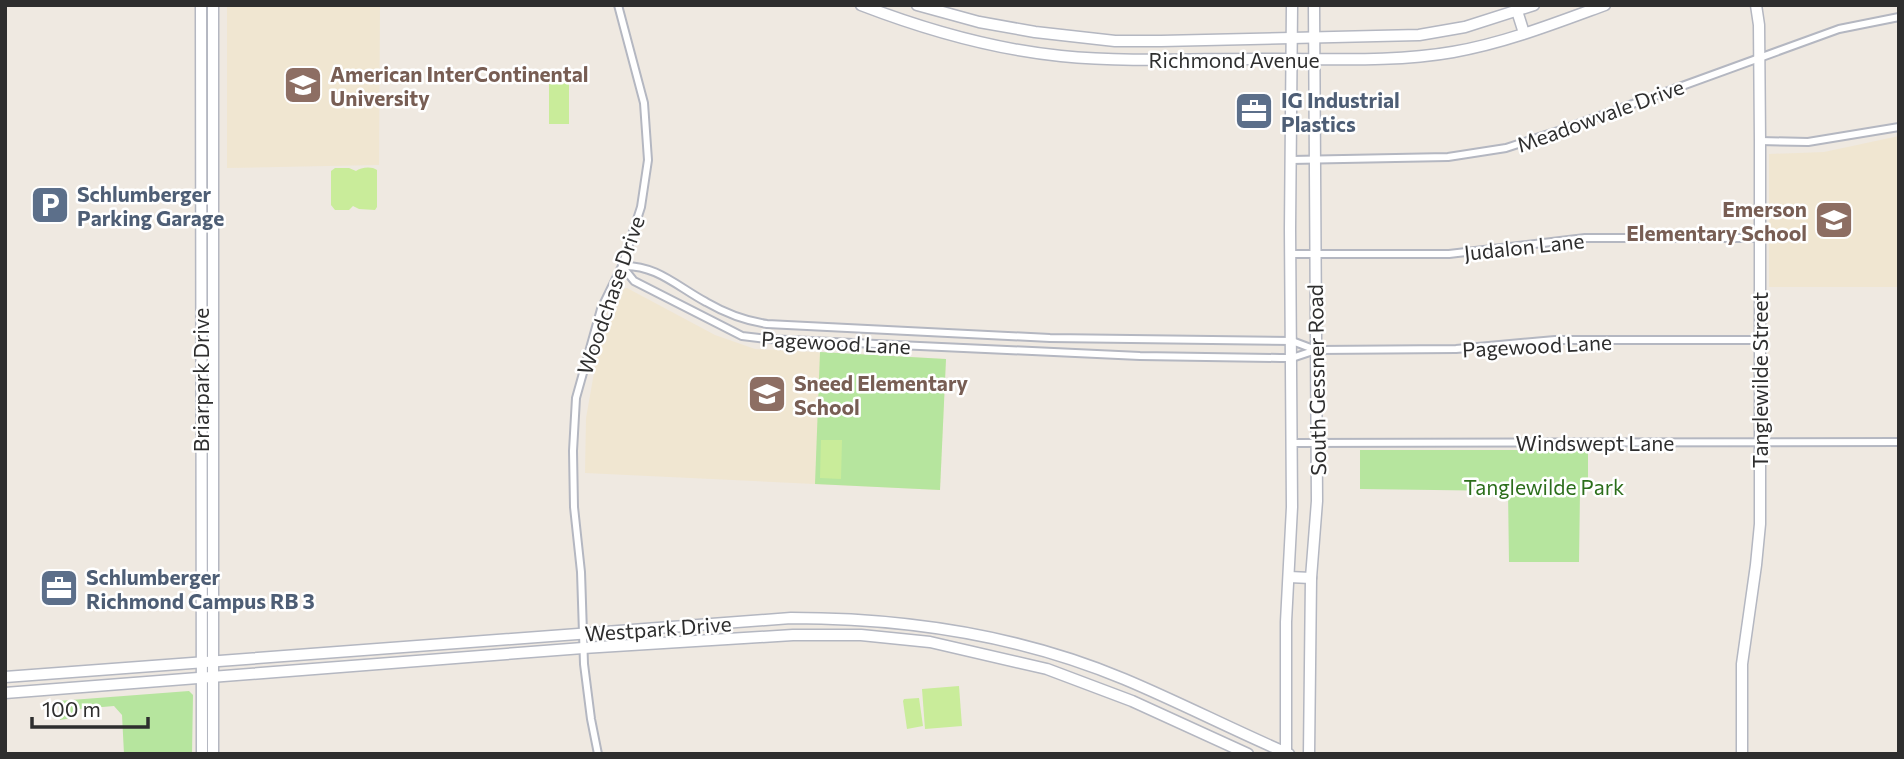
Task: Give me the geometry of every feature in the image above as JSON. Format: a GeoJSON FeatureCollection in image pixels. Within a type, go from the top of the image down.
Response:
{"type":"FeatureCollection","features":[{"type":"Feature","properties":{"kind":"main road","name":"Briarpark Drive"},"geometry":{"type":"LineString","coordinates":[[201,5],[202,754]]}},
{"type":"Feature","properties":{"kind":"main road","name":"Briarpark Drive"},"geometry":{"type":"LineString","coordinates":[[213,5],[214,754]]}},
{"type":"Feature","properties":{"kind":"main road","name":"Richmond Avenue"},"geometry":{"type":"LineString","coordinates":[[861,5],[876,8],[922,27],[1003,48],[1064,56],[1155,60],[1429,56],[1478,47],[1605,5]]}},
{"type":"Feature","properties":{"kind":"main road","name":"Richmond Avenue"},"geometry":{"type":"LineString","coordinates":[[917,5],[979,22],[1035,32],[1115,41],[1392,37],[1446,32],[1534,5]]}},
{"type":"Feature","properties":{"kind":"main road","name":"South Gessner Road"},"geometry":{"type":"LineString","coordinates":[[1287,753],[1286,622],[1292,443],[1292,5]]}},
{"type":"Feature","properties":{"kind":"main road","name":"South Gessner Road"},"geometry":{"type":"LineString","coordinates":[[1309,754],[1311,578],[1317,502],[1314,5]]}},
{"type":"Feature","properties":{"kind":"main road","name":"Tanglewilde Street"},"geometry":{"type":"LineString","coordinates":[[1742,754],[1742,664],[1760,524],[1760,141],[1756,5]]}},
{"type":"Feature","properties":{"kind":"main road"},"geometry":{"type":"LineString","coordinates":[[1517,11],[1524,33]]}},
{"type":"Feature","properties":{"kind":"main road"},"geometry":{"type":"LineString","coordinates":[[1155,60],[1161,41]]}},
{"type":"Feature","properties":{"kind":"main road"},"geometry":{"type":"LineString","coordinates":[[1289,577],[1311,578]]}},
{"type":"Feature","properties":{"kind":"main road","name":"Westpark Drive"},"geometry":{"type":"LineString","coordinates":[[5,677],[791,618],[823,618],[928,626],[1051,653],[1124,679],[1287,753]]}},
{"type":"Feature","properties":{"kind":"main road","name":"Westpark Drive"},"geometry":{"type":"LineString","coordinates":[[5,693],[583,648],[793,635],[861,635],[930,642],[1047,669],[1159,713],[1248,754]]}},
{"type":"Feature","properties":{"kind":"main road"},"geometry":{"type":"LineString","coordinates":[[461,643],[462,658]]}},
{"type":"Feature","properties":{"kind":"main road"},"geometry":{"type":"LineString","coordinates":[[1047,669],[1051,653]]}},
{"type":"Feature","properties":{"kind":"main road"},"geometry":{"type":"LineString","coordinates":[[68,673],[69,689]]}},
{"type":"Feature","properties":{"kind":"main road"},"geometry":{"type":"LineString","coordinates":[[1159,713],[1165,699]]}},
{"type":"Feature","properties":{"kind":"street","name":"Woodchase Drive"},"geometry":{"type":"LineString","coordinates":[[598,754],[591,719],[582,634],[581,572],[573,482],[576,398],[601,309],[622,265],[641,207],[647,177],[648,145],[644,103],[618,5]]}},
{"type":"Feature","properties":{"kind":"street","name":"Meadowvale Drive"},"geometry":{"type":"LineString","coordinates":[[1291,160],[1448,157],[1506,148],[1839,29],[1899,17]]}},
{"type":"Feature","properties":{"kind":"street"},"geometry":{"type":"LineString","coordinates":[[1760,141],[1808,142],[1899,127]]}},
{"type":"Feature","properties":{"kind":"street","name":"Judalon Lane"},"geometry":{"type":"LineString","coordinates":[[1290,254],[1449,254],[1586,238],[1759,238]]}},
{"type":"Feature","properties":{"kind":"street","name":"Pagewood Lane"},"geometry":{"type":"LineString","coordinates":[[622,265],[642,265],[705,302],[750,322],[1049,338],[1292,341],[1316,350]]}},
{"type":"Feature","properties":{"kind":"street","name":"Pagewood Lane"},"geometry":{"type":"LineString","coordinates":[[622,265],[634,281],[742,336],[1094,355],[1292,358],[1316,350],[1456,349],[1555,340],[1758,340]]}},
{"type":"Feature","properties":{"kind":"street","name":"Windswept Lane"},"geometry":{"type":"LineString","coordinates":[[1292,443],[1899,442]]}},
{"type":"Feature","properties":{"kind":"shaded area","name":"American InterContinental University"},"geometry":{"type":"Polygon","coordinates":[[[227,5],[380,5],[379,165],[227,168],[227,5]]]}},
{"type":"Feature","properties":{"kind":"shaded area","name":"Emerson Elementary School"},"geometry":{"type":"Polygon","coordinates":[[[1899,136],[1899,287],[1769,287],[1769,154],[1824,152],[1899,136]]]}},
{"type":"Feature","properties":{"kind":"shaded area","name":"Sneed Elementary School"},"geometry":{"type":"Polygon","coordinates":[[[627,288],[715,335],[755,349],[946,359],[940,490],[585,473],[586,418],[597,356],[622,289],[627,288]]]}},
{"type":"Feature","properties":{"kind":"green space"},"geometry":{"type":"Polygon","coordinates":[[[549,82],[569,82],[569,124],[549,124],[549,82]]]}},
{"type":"Feature","properties":{"kind":"green space"},"geometry":{"type":"Polygon","coordinates":[[[335,168],[377,170],[375,210],[353,206],[349,210],[335,210],[331,205],[331,171],[335,168]]]}},
{"type":"Feature","properties":{"kind":"green space"},"geometry":{"type":"Polygon","coordinates":[[[820,352],[946,359],[940,490],[815,484],[820,352]]]}},
{"type":"Feature","properties":{"kind":"green space"},"geometry":{"type":"Polygon","coordinates":[[[821,440],[842,440],[841,479],[820,478],[821,440]]]}},
{"type":"Feature","properties":{"kind":"green space","name":"Tanglewilde Park"},"geometry":{"type":"Polygon","coordinates":[[[1360,450],[1588,450],[1588,490],[1580,491],[1579,562],[1509,562],[1508,491],[1360,489],[1360,450]]]}},
{"type":"Feature","properties":{"kind":"green space"},"geometry":{"type":"Polygon","coordinates":[[[959,686],[962,726],[925,729],[922,689],[959,686]]]}},
{"type":"Feature","properties":{"kind":"green space"},"geometry":{"type":"Polygon","coordinates":[[[189,691],[193,695],[192,754],[124,754],[122,715],[114,706],[79,709],[72,718],[60,720],[58,701],[189,691]]]}},
{"type":"Feature","properties":{"kind":"green space"},"geometry":{"type":"Polygon","coordinates":[[[919,698],[923,726],[907,729],[903,701],[919,698]]]}},
{"type":"Feature","properties":{"kind":"place","name":"American InterContinental University"},"geometry":{"type":"Point","coordinates":[303,85]}},
{"type":"Feature","properties":{"kind":"place","name":"IG Industrial Plastics"},"geometry":{"type":"Point","coordinates":[1254,111]}},
{"type":"Feature","properties":{"kind":"place","name":"Schlumberger Parking Garage"},"geometry":{"type":"Point","coordinates":[50,205]}},
{"type":"Feature","properties":{"kind":"place","name":"Emerson Elementary School"},"geometry":{"type":"Point","coordinates":[1834,220]}},
{"type":"Feature","properties":{"kind":"place","name":"Sneed Elementary School"},"geometry":{"type":"Point","coordinates":[767,394]}},
{"type":"Feature","properties":{"kind":"place","name":"Schlumberger Richmond Campus RB 3"},"geometry":{"type":"Point","coordinates":[59,588]}}]}
